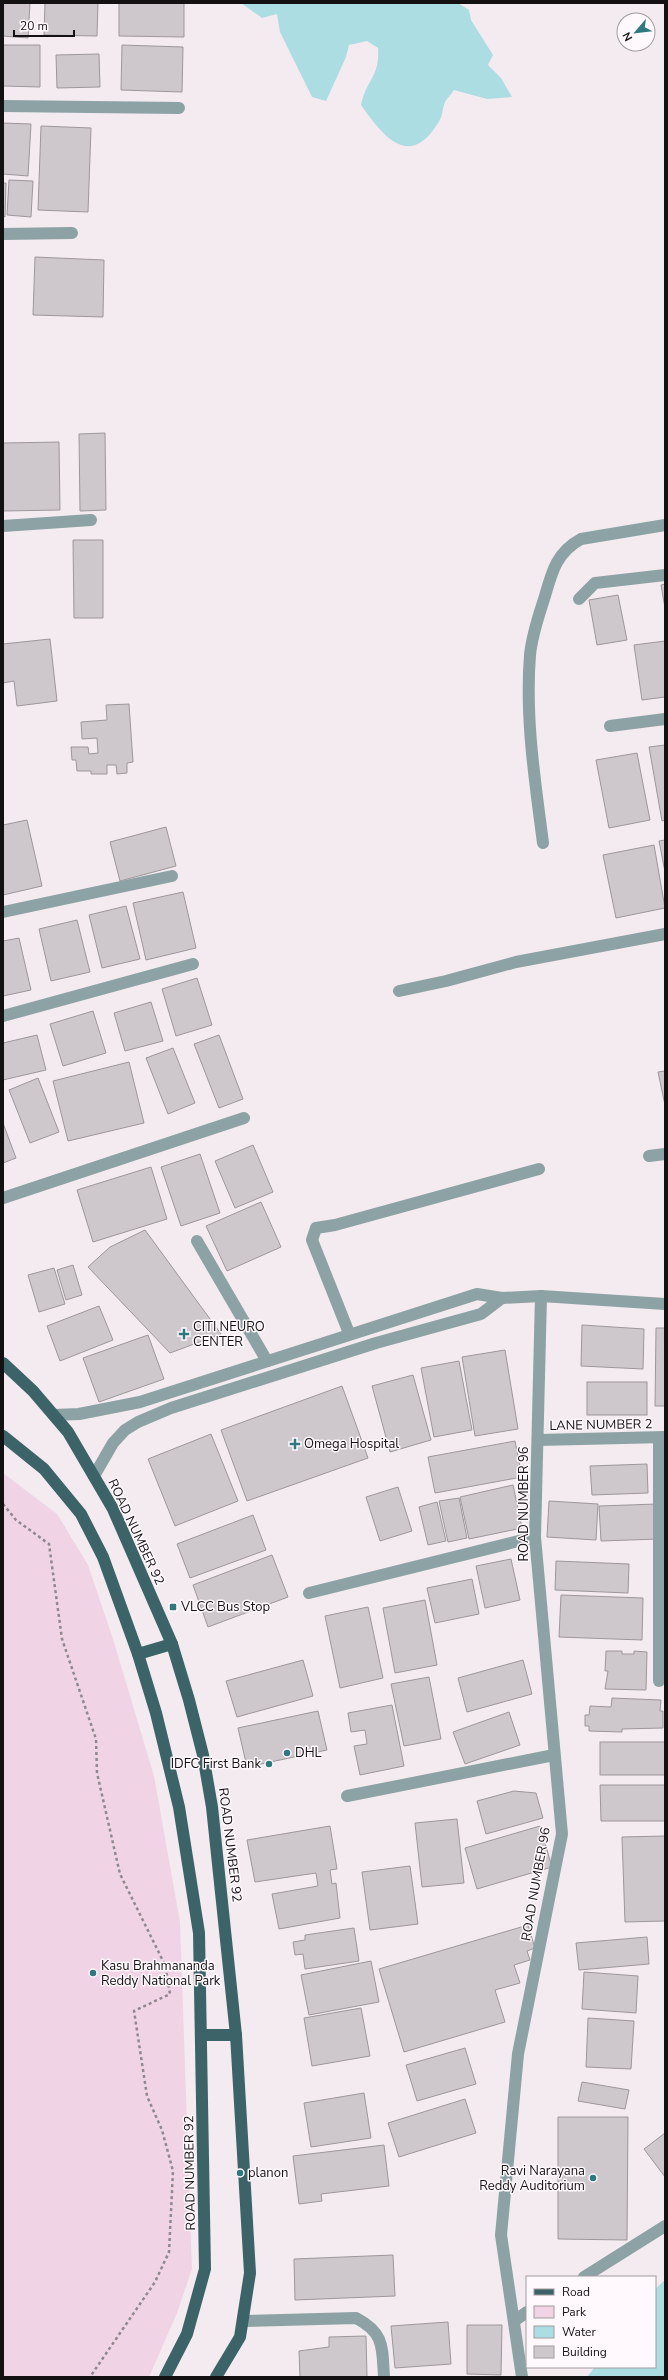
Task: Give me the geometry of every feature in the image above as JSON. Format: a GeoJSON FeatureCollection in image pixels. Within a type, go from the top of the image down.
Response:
{"type":"FeatureCollection","features":[{"type":"Feature","properties":{"kind":"main road","name":"ROAD NUMBER 92"},"geometry":{"type":"LineString","coordinates":[[3,1363],[33,1391],[68,1432],[113,1509],[172,1644],[200,1741],[212,1807],[236,2035],[250,2273],[244,2321],[240,2337],[216,2377]]}},
{"type":"Feature","properties":{"kind":"main road","name":"ROAD NUMBER 92"},"geometry":{"type":"LineString","coordinates":[[3,1436],[44,1469],[81,1514],[103,1557],[138,1654],[156,1713],[179,1807],[199,1933],[205,2269],[187,2334],[165,2377]]}},
{"type":"Feature","properties":{"kind":"main road"},"geometry":{"type":"LineString","coordinates":[[138,1654],[172,1644]]}},
{"type":"Feature","properties":{"kind":"main road"},"geometry":{"type":"LineString","coordinates":[[201,2035],[236,2035]]}},
{"type":"Feature","properties":{"kind":"street"},"geometry":{"type":"LineString","coordinates":[[3,106],[179,108]]}},
{"type":"Feature","properties":{"kind":"street"},"geometry":{"type":"LineString","coordinates":[[3,234],[72,233]]}},
{"type":"Feature","properties":{"kind":"street"},"geometry":{"type":"LineString","coordinates":[[3,526],[91,520]]}},
{"type":"Feature","properties":{"kind":"street"},"geometry":{"type":"LineString","coordinates":[[543,843],[529,730],[530,655],[534,631],[552,570],[560,555],[570,545],[581,539],[665,525]]}},
{"type":"Feature","properties":{"kind":"street"},"geometry":{"type":"LineString","coordinates":[[579,599],[595,583],[665,575]]}},
{"type":"Feature","properties":{"kind":"street"},"geometry":{"type":"LineString","coordinates":[[610,726],[665,719]]}},
{"type":"Feature","properties":{"kind":"street"},"geometry":{"type":"LineString","coordinates":[[3,912],[172,876]]}},
{"type":"Feature","properties":{"kind":"street"},"geometry":{"type":"LineString","coordinates":[[399,991],[446,981],[516,962],[665,934]]}},
{"type":"Feature","properties":{"kind":"street"},"geometry":{"type":"LineString","coordinates":[[3,1016],[194,964]]}},
{"type":"Feature","properties":{"kind":"street"},"geometry":{"type":"LineString","coordinates":[[3,1198],[244,1118]]}},
{"type":"Feature","properties":{"kind":"street"},"geometry":{"type":"LineString","coordinates":[[649,1156],[665,1154]]}},
{"type":"Feature","properties":{"kind":"street"},"geometry":{"type":"LineString","coordinates":[[349,1333],[312,1240],[316,1228],[335,1225],[539,1170]]}},
{"type":"Feature","properties":{"kind":"street"},"geometry":{"type":"LineString","coordinates":[[197,1241],[267,1360]]}},
{"type":"Feature","properties":{"kind":"street"},"geometry":{"type":"LineString","coordinates":[[54,1415],[79,1414],[140,1402],[349,1333],[477,1294],[502,1298],[541,1296],[665,1304]]}},
{"type":"Feature","properties":{"kind":"street","name":"ROAD NUMBER 96"},"geometry":{"type":"LineString","coordinates":[[522,2377],[501,2235],[518,2054],[562,1834],[535,1537],[541,1296]]}},
{"type":"Feature","properties":{"kind":"street"},"geometry":{"type":"LineString","coordinates":[[94,1476],[113,1443],[125,1430],[138,1422],[171,1408],[376,1343],[481,1314],[502,1298]]}},
{"type":"Feature","properties":{"kind":"street"},"geometry":{"type":"LineString","coordinates":[[659,1681],[662,1438]]}},
{"type":"Feature","properties":{"kind":"street","name":"LANE NUMBER 2"},"geometry":{"type":"LineString","coordinates":[[538,1440],[662,1438]]}},
{"type":"Feature","properties":{"kind":"street"},"geometry":{"type":"LineString","coordinates":[[309,1592],[535,1537]]}},
{"type":"Feature","properties":{"kind":"street"},"geometry":{"type":"LineString","coordinates":[[346,1796],[554,1755]]}},
{"type":"Feature","properties":{"kind":"street"},"geometry":{"type":"LineString","coordinates":[[586,2276],[665,2226]]}},
{"type":"Feature","properties":{"kind":"street"},"geometry":{"type":"LineString","coordinates":[[514,2320],[526,2313]]}},
{"type":"Feature","properties":{"kind":"street"},"geometry":{"type":"LineString","coordinates":[[244,2321],[356,2318],[370,2326],[378,2337],[384,2377]]}},
{"type":"Feature","properties":{"kind":"path"},"geometry":{"type":"LineString","coordinates":[[3,1504],[16,1520],[49,1544],[62,1639],[96,1739],[97,1773],[120,1874],[164,1965],[170,1994],[134,2011],[147,2096],[162,2130],[173,2171],[169,2252],[155,2282],[90,2377]]}},
{"type":"Feature","properties":{"kind":"green space","name":"Kasu Brahmananda Reddy National Park"},"geometry":{"type":"Polygon","coordinates":[[[3,1473],[57,1514],[88,1565],[113,1639],[154,1776],[180,1922],[192,2269],[177,2313],[149,2377],[3,2377],[3,1473]]]}},
{"type":"Feature","properties":{"kind":"water"},"geometry":{"type":"Polygon","coordinates":[[[241,3],[458,3],[469,10],[471,20],[493,55],[488,65],[501,78],[512,97],[487,99],[454,90],[445,102],[440,120],[427,137],[417,144],[407,146],[397,143],[387,137],[378,128],[361,105],[377,66],[378,48],[367,41],[349,45],[346,57],[326,101],[312,97],[280,32],[277,14],[262,18],[241,3]]]}},
{"type":"Feature","properties":{"kind":"water"},"geometry":{"type":"Polygon","coordinates":[[[665,2280],[665,2377],[587,2377],[594,2368],[656,2368],[656,2288],[665,2280]]]}},
{"type":"Feature","properties":{"kind":"building"},"geometry":{"type":"Polygon","coordinates":[[[3,3],[30,3],[28,38],[3,36],[3,3]]]}},
{"type":"Feature","properties":{"kind":"building"},"geometry":{"type":"Polygon","coordinates":[[[45,3],[98,3],[97,36],[44,35],[45,3]]]}},
{"type":"Feature","properties":{"kind":"building"},"geometry":{"type":"Polygon","coordinates":[[[119,3],[184,3],[184,37],[119,36],[119,3]]]}},
{"type":"Feature","properties":{"kind":"building"},"geometry":{"type":"Polygon","coordinates":[[[3,45],[40,45],[40,87],[3,86],[3,45]]]}},
{"type":"Feature","properties":{"kind":"building"},"geometry":{"type":"Polygon","coordinates":[[[122,45],[183,47],[182,92],[121,90],[122,45]]]}},
{"type":"Feature","properties":{"kind":"building"},"geometry":{"type":"Polygon","coordinates":[[[99,54],[100,87],[57,88],[56,55],[99,54]]]}},
{"type":"Feature","properties":{"kind":"building"},"geometry":{"type":"Polygon","coordinates":[[[3,123],[31,124],[28,176],[3,174],[3,123]]]}},
{"type":"Feature","properties":{"kind":"building"},"geometry":{"type":"Polygon","coordinates":[[[41,126],[91,128],[88,212],[38,210],[41,126]]]}},
{"type":"Feature","properties":{"kind":"building"},"geometry":{"type":"Polygon","coordinates":[[[9,180],[33,181],[31,217],[7,215],[9,180]]]}},
{"type":"Feature","properties":{"kind":"building"},"geometry":{"type":"Polygon","coordinates":[[[3,183],[6,183],[5,217],[3,216],[3,183]]]}},
{"type":"Feature","properties":{"kind":"building"},"geometry":{"type":"Polygon","coordinates":[[[35,257],[104,260],[103,317],[33,315],[35,257]]]}},
{"type":"Feature","properties":{"kind":"building"},"geometry":{"type":"Polygon","coordinates":[[[105,433],[106,510],[80,511],[79,434],[105,433]]]}},
{"type":"Feature","properties":{"kind":"building"},"geometry":{"type":"Polygon","coordinates":[[[59,442],[60,510],[3,511],[3,443],[59,442]]]}},
{"type":"Feature","properties":{"kind":"building"},"geometry":{"type":"Polygon","coordinates":[[[73,540],[103,540],[103,618],[74,618],[73,540]]]}},
{"type":"Feature","properties":{"kind":"building"},"geometry":{"type":"Polygon","coordinates":[[[665,584],[665,608],[661,585],[665,584]]]}},
{"type":"Feature","properties":{"kind":"building"},"geometry":{"type":"Polygon","coordinates":[[[618,595],[627,640],[597,645],[589,600],[618,595]]]}},
{"type":"Feature","properties":{"kind":"building"},"geometry":{"type":"Polygon","coordinates":[[[50,639],[57,701],[17,706],[14,681],[3,683],[3,644],[50,639]]]}},
{"type":"Feature","properties":{"kind":"building"},"geometry":{"type":"Polygon","coordinates":[[[665,641],[665,697],[642,700],[634,645],[665,641]]]}},
{"type":"Feature","properties":{"kind":"building"},"geometry":{"type":"Polygon","coordinates":[[[129,704],[133,762],[127,763],[127,773],[117,774],[116,765],[107,765],[107,774],[91,774],[91,771],[77,771],[76,760],[72,760],[71,747],[88,747],[89,754],[98,753],[97,738],[82,739],[81,722],[107,720],[106,705],[129,704]]]}},
{"type":"Feature","properties":{"kind":"building"},"geometry":{"type":"Polygon","coordinates":[[[665,745],[665,820],[662,821],[649,747],[665,745]]]}},
{"type":"Feature","properties":{"kind":"building"},"geometry":{"type":"Polygon","coordinates":[[[637,753],[650,820],[609,828],[596,760],[637,753]]]}},
{"type":"Feature","properties":{"kind":"building"},"geometry":{"type":"Polygon","coordinates":[[[27,820],[42,886],[3,895],[3,825],[27,820]]]}},
{"type":"Feature","properties":{"kind":"building"},"geometry":{"type":"Polygon","coordinates":[[[166,827],[176,866],[120,881],[110,842],[166,827]]]}},
{"type":"Feature","properties":{"kind":"building"},"geometry":{"type":"Polygon","coordinates":[[[665,840],[665,872],[659,841],[665,840]]]}},
{"type":"Feature","properties":{"kind":"building"},"geometry":{"type":"Polygon","coordinates":[[[654,845],[665,908],[616,918],[603,855],[654,845]]]}},
{"type":"Feature","properties":{"kind":"building"},"geometry":{"type":"Polygon","coordinates":[[[183,892],[196,948],[146,960],[133,903],[183,892]]]}},
{"type":"Feature","properties":{"kind":"building"},"geometry":{"type":"Polygon","coordinates":[[[126,906],[140,959],[102,968],[89,915],[126,906]]]}},
{"type":"Feature","properties":{"kind":"building"},"geometry":{"type":"Polygon","coordinates":[[[77,920],[90,972],[51,981],[39,929],[77,920]]]}},
{"type":"Feature","properties":{"kind":"building"},"geometry":{"type":"Polygon","coordinates":[[[19,938],[31,990],[3,996],[3,941],[19,938]]]}},
{"type":"Feature","properties":{"kind":"building"},"geometry":{"type":"Polygon","coordinates":[[[197,978],[212,1025],[176,1036],[162,989],[197,978]]]}},
{"type":"Feature","properties":{"kind":"building"},"geometry":{"type":"Polygon","coordinates":[[[151,1002],[163,1041],[125,1051],[114,1013],[151,1002]]]}},
{"type":"Feature","properties":{"kind":"building"},"geometry":{"type":"Polygon","coordinates":[[[93,1011],[106,1053],[63,1066],[50,1024],[93,1011]]]}},
{"type":"Feature","properties":{"kind":"building"},"geometry":{"type":"Polygon","coordinates":[[[37,1035],[46,1070],[3,1080],[3,1043],[37,1035]]]}},
{"type":"Feature","properties":{"kind":"building"},"geometry":{"type":"Polygon","coordinates":[[[219,1035],[243,1099],[219,1108],[194,1044],[219,1035]]]}},
{"type":"Feature","properties":{"kind":"building"},"geometry":{"type":"Polygon","coordinates":[[[173,1048],[195,1103],[168,1114],[146,1058],[173,1048]]]}},
{"type":"Feature","properties":{"kind":"building"},"geometry":{"type":"Polygon","coordinates":[[[129,1062],[144,1123],[68,1141],[53,1081],[129,1062]]]}},
{"type":"Feature","properties":{"kind":"building"},"geometry":{"type":"Polygon","coordinates":[[[665,1071],[665,1105],[658,1072],[665,1071]]]}},
{"type":"Feature","properties":{"kind":"building"},"geometry":{"type":"Polygon","coordinates":[[[38,1078],[59,1132],[30,1143],[9,1090],[38,1078]]]}},
{"type":"Feature","properties":{"kind":"building"},"geometry":{"type":"Polygon","coordinates":[[[3,1123],[16,1158],[3,1163],[3,1123]]]}},
{"type":"Feature","properties":{"kind":"building"},"geometry":{"type":"Polygon","coordinates":[[[253,1145],[273,1192],[235,1208],[215,1161],[253,1145]]]}},
{"type":"Feature","properties":{"kind":"building"},"geometry":{"type":"Polygon","coordinates":[[[200,1154],[220,1213],[181,1226],[161,1167],[200,1154]]]}},
{"type":"Feature","properties":{"kind":"building"},"geometry":{"type":"Polygon","coordinates":[[[151,1167],[167,1219],[93,1242],[77,1190],[151,1167]]]}},
{"type":"Feature","properties":{"kind":"building"},"geometry":{"type":"Polygon","coordinates":[[[261,1202],[281,1247],[227,1271],[206,1226],[261,1202]]]}},
{"type":"Feature","properties":{"kind":"building"},"geometry":{"type":"Polygon","coordinates":[[[145,1230],[221,1334],[170,1353],[88,1267],[110,1247],[145,1230]]]}},
{"type":"Feature","properties":{"kind":"building"},"geometry":{"type":"Polygon","coordinates":[[[73,1265],[82,1295],[66,1300],[57,1270],[73,1265]]]}},
{"type":"Feature","properties":{"kind":"building"},"geometry":{"type":"Polygon","coordinates":[[[54,1268],[65,1304],[39,1312],[28,1275],[54,1268]]]}},
{"type":"Feature","properties":{"kind":"building"},"geometry":{"type":"Polygon","coordinates":[[[99,1306],[113,1340],[60,1361],[47,1326],[99,1306]]]}},
{"type":"Feature","properties":{"kind":"building"},"geometry":{"type":"Polygon","coordinates":[[[582,1325],[644,1329],[643,1369],[581,1366],[582,1325]]]}},
{"type":"Feature","properties":{"kind":"building"},"geometry":{"type":"Polygon","coordinates":[[[656,1328],[665,1328],[665,1406],[655,1406],[656,1328]]]}},
{"type":"Feature","properties":{"kind":"building"},"geometry":{"type":"Polygon","coordinates":[[[148,1335],[164,1379],[99,1402],[83,1358],[148,1335]]]}},
{"type":"Feature","properties":{"kind":"building"},"geometry":{"type":"Polygon","coordinates":[[[505,1350],[518,1429],[475,1436],[462,1357],[505,1350]]]}},
{"type":"Feature","properties":{"kind":"building"},"geometry":{"type":"Polygon","coordinates":[[[459,1361],[472,1430],[434,1437],[421,1368],[459,1361]]]}},
{"type":"Feature","properties":{"kind":"building"},"geometry":{"type":"Polygon","coordinates":[[[413,1375],[431,1440],[390,1452],[372,1386],[413,1375]]]}},
{"type":"Feature","properties":{"kind":"building"},"geometry":{"type":"Polygon","coordinates":[[[587,1382],[647,1382],[647,1415],[587,1415],[587,1382]]]}},
{"type":"Feature","properties":{"kind":"building","name":"Omega Hospital"},"geometry":{"type":"Polygon","coordinates":[[[342,1386],[368,1458],[247,1501],[221,1430],[342,1386]]]}},
{"type":"Feature","properties":{"kind":"building"},"geometry":{"type":"Polygon","coordinates":[[[211,1434],[238,1501],[175,1526],[148,1459],[211,1434]]]}},
{"type":"Feature","properties":{"kind":"building"},"geometry":{"type":"Polygon","coordinates":[[[515,1441],[522,1477],[435,1493],[428,1457],[515,1441]]]}},
{"type":"Feature","properties":{"kind":"building"},"geometry":{"type":"Polygon","coordinates":[[[647,1464],[648,1493],[592,1495],[590,1466],[647,1464]]]}},
{"type":"Feature","properties":{"kind":"building"},"geometry":{"type":"Polygon","coordinates":[[[513,1485],[522,1528],[469,1539],[460,1497],[513,1485]]]}},
{"type":"Feature","properties":{"kind":"building"},"geometry":{"type":"Polygon","coordinates":[[[398,1487],[412,1531],[380,1541],[366,1497],[398,1487]]]}},
{"type":"Feature","properties":{"kind":"building"},"geometry":{"type":"Polygon","coordinates":[[[459,1498],[467,1538],[448,1542],[439,1501],[459,1498]]]}},
{"type":"Feature","properties":{"kind":"building"},"geometry":{"type":"Polygon","coordinates":[[[549,1501],[598,1504],[596,1540],[547,1537],[549,1501]]]}},
{"type":"Feature","properties":{"kind":"building"},"geometry":{"type":"Polygon","coordinates":[[[437,1502],[446,1541],[428,1545],[419,1507],[437,1502]]]}},
{"type":"Feature","properties":{"kind":"building"},"geometry":{"type":"Polygon","coordinates":[[[657,1504],[658,1539],[601,1541],[599,1506],[657,1504]]]}},
{"type":"Feature","properties":{"kind":"building"},"geometry":{"type":"Polygon","coordinates":[[[253,1515],[266,1550],[190,1578],[177,1544],[253,1515]]]}},
{"type":"Feature","properties":{"kind":"building"},"geometry":{"type":"Polygon","coordinates":[[[272,1555],[288,1597],[208,1627],[193,1585],[272,1555]]]}},
{"type":"Feature","properties":{"kind":"building"},"geometry":{"type":"Polygon","coordinates":[[[511,1559],[520,1600],[485,1608],[476,1566],[511,1559]]]}},
{"type":"Feature","properties":{"kind":"building"},"geometry":{"type":"Polygon","coordinates":[[[556,1561],[629,1564],[628,1593],[555,1590],[556,1561]]]}},
{"type":"Feature","properties":{"kind":"building"},"geometry":{"type":"Polygon","coordinates":[[[472,1579],[479,1614],[435,1623],[427,1588],[472,1579]]]}},
{"type":"Feature","properties":{"kind":"building"},"geometry":{"type":"Polygon","coordinates":[[[561,1595],[643,1598],[642,1640],[559,1637],[561,1595]]]}},
{"type":"Feature","properties":{"kind":"building"},"geometry":{"type":"Polygon","coordinates":[[[425,1600],[437,1665],[395,1673],[383,1608],[425,1600]]]}},
{"type":"Feature","properties":{"kind":"building"},"geometry":{"type":"Polygon","coordinates":[[[368,1607],[383,1678],[340,1688],[325,1616],[368,1607]]]}},
{"type":"Feature","properties":{"kind":"building"},"geometry":{"type":"Polygon","coordinates":[[[606,1651],[622,1651],[622,1654],[634,1654],[634,1651],[647,1652],[646,1690],[605,1689],[608,1671],[605,1671],[606,1651]]]}},
{"type":"Feature","properties":{"kind":"building"},"geometry":{"type":"Polygon","coordinates":[[[303,1660],[313,1696],[237,1717],[226,1681],[303,1660]]]}},
{"type":"Feature","properties":{"kind":"building"},"geometry":{"type":"Polygon","coordinates":[[[523,1660],[532,1694],[467,1712],[458,1678],[523,1660]]]}},
{"type":"Feature","properties":{"kind":"building"},"geometry":{"type":"Polygon","coordinates":[[[429,1677],[441,1739],[404,1746],[391,1684],[429,1677]]]}},
{"type":"Feature","properties":{"kind":"building"},"geometry":{"type":"Polygon","coordinates":[[[612,1698],[661,1700],[660,1711],[663,1711],[663,1728],[622,1729],[622,1732],[589,1731],[589,1726],[585,1726],[585,1715],[589,1715],[590,1706],[611,1707],[612,1698]]]}},
{"type":"Feature","properties":{"kind":"building"},"geometry":{"type":"Polygon","coordinates":[[[392,1705],[404,1766],[360,1775],[354,1746],[367,1744],[365,1730],[351,1732],[348,1713],[392,1705]]]}},
{"type":"Feature","properties":{"kind":"building"},"geometry":{"type":"Polygon","coordinates":[[[318,1711],[327,1750],[247,1767],[238,1728],[318,1711]]]}},
{"type":"Feature","properties":{"kind":"building"},"geometry":{"type":"Polygon","coordinates":[[[509,1712],[520,1745],[465,1764],[453,1732],[509,1712]]]}},
{"type":"Feature","properties":{"kind":"building"},"geometry":{"type":"Polygon","coordinates":[[[600,1742],[665,1742],[665,1775],[600,1775],[600,1742]]]}},
{"type":"Feature","properties":{"kind":"building"},"geometry":{"type":"Polygon","coordinates":[[[600,1785],[665,1785],[665,1821],[601,1821],[600,1785]]]}},
{"type":"Feature","properties":{"kind":"building"},"geometry":{"type":"Polygon","coordinates":[[[514,1791],[536,1793],[543,1818],[486,1834],[477,1801],[514,1791]]]}},
{"type":"Feature","properties":{"kind":"building"},"geometry":{"type":"Polygon","coordinates":[[[457,1819],[464,1883],[422,1887],[415,1823],[457,1819]]]}},
{"type":"Feature","properties":{"kind":"building"},"geometry":{"type":"Polygon","coordinates":[[[330,1826],[337,1869],[330,1870],[332,1884],[336,1883],[340,1918],[279,1929],[272,1894],[318,1886],[316,1873],[255,1882],[247,1840],[330,1826]]]}},
{"type":"Feature","properties":{"kind":"building"},"geometry":{"type":"Polygon","coordinates":[[[540,1826],[552,1867],[477,1889],[465,1848],[540,1826]]]}},
{"type":"Feature","properties":{"kind":"building"},"geometry":{"type":"Polygon","coordinates":[[[665,1836],[665,1921],[625,1922],[622,1837],[665,1836]]]}},
{"type":"Feature","properties":{"kind":"building"},"geometry":{"type":"Polygon","coordinates":[[[410,1866],[418,1924],[370,1930],[362,1872],[410,1866]]]}},
{"type":"Feature","properties":{"kind":"building"},"geometry":{"type":"Polygon","coordinates":[[[528,1925],[535,1948],[527,1951],[530,1960],[514,1965],[520,1983],[495,1990],[505,2022],[404,2052],[379,1969],[528,1925]]]}},
{"type":"Feature","properties":{"kind":"building"},"geometry":{"type":"Polygon","coordinates":[[[354,1928],[359,1961],[305,1969],[303,1954],[295,1955],[293,1942],[305,1940],[305,1935],[354,1928]]]}},
{"type":"Feature","properties":{"kind":"building"},"geometry":{"type":"Polygon","coordinates":[[[647,1937],[649,1964],[579,1970],[576,1943],[647,1937]]]}},
{"type":"Feature","properties":{"kind":"building"},"geometry":{"type":"Polygon","coordinates":[[[371,1961],[379,2002],[309,2015],[301,1975],[371,1961]]]}},
{"type":"Feature","properties":{"kind":"building"},"geometry":{"type":"Polygon","coordinates":[[[584,1972],[638,1976],[636,2013],[582,2009],[584,1972]]]}},
{"type":"Feature","properties":{"kind":"building"},"geometry":{"type":"Polygon","coordinates":[[[361,2008],[370,2056],[312,2066],[304,2018],[361,2008]]]}},
{"type":"Feature","properties":{"kind":"building"},"geometry":{"type":"Polygon","coordinates":[[[588,2018],[634,2021],[631,2069],[586,2067],[588,2018]]]}},
{"type":"Feature","properties":{"kind":"building"},"geometry":{"type":"Polygon","coordinates":[[[465,2048],[476,2084],[417,2101],[406,2065],[465,2048]]]}},
{"type":"Feature","properties":{"kind":"building"},"geometry":{"type":"Polygon","coordinates":[[[582,2082],[629,2090],[625,2109],[578,2101],[582,2082]]]}},
{"type":"Feature","properties":{"kind":"building"},"geometry":{"type":"Polygon","coordinates":[[[364,2093],[371,2138],[311,2147],[304,2103],[364,2093]]]}},
{"type":"Feature","properties":{"kind":"building"},"geometry":{"type":"Polygon","coordinates":[[[465,2099],[476,2133],[399,2157],[388,2123],[465,2099]]]}},
{"type":"Feature","properties":{"kind":"building","name":"Ravi Narayana Reddy Auditorium"},"geometry":{"type":"Polygon","coordinates":[[[558,2117],[628,2117],[627,2240],[558,2239],[558,2117]]]}},
{"type":"Feature","properties":{"kind":"building"},"geometry":{"type":"Polygon","coordinates":[[[665,2133],[665,2177],[644,2149],[665,2133]]]}},
{"type":"Feature","properties":{"kind":"building"},"geometry":{"type":"Polygon","coordinates":[[[384,2145],[389,2186],[321,2194],[322,2201],[299,2204],[293,2156],[384,2145]]]}},
{"type":"Feature","properties":{"kind":"building"},"geometry":{"type":"Polygon","coordinates":[[[393,2255],[395,2296],[295,2300],[294,2259],[393,2255]]]}},
{"type":"Feature","properties":{"kind":"building"},"geometry":{"type":"Polygon","coordinates":[[[448,2322],[451,2364],[395,2368],[391,2326],[448,2322]]]}},
{"type":"Feature","properties":{"kind":"building"},"geometry":{"type":"Polygon","coordinates":[[[467,2325],[502,2325],[501,2375],[467,2374],[467,2325]]]}},
{"type":"Feature","properties":{"kind":"building"},"geometry":{"type":"Polygon","coordinates":[[[366,2336],[367,2377],[300,2377],[299,2351],[329,2347],[329,2337],[366,2336]]]}},
{"type":"Feature","properties":{"kind":"place","name":"CITI NEURO CENTER"},"geometry":{"type":"Point","coordinates":[184,1334]}},
{"type":"Feature","properties":{"kind":"place","name":"Omega Hospital"},"geometry":{"type":"Point","coordinates":[295,1444]}},
{"type":"Feature","properties":{"kind":"place","name":"VLCC Bus Stop"},"geometry":{"type":"Point","coordinates":[173,1607]}},
{"type":"Feature","properties":{"kind":"place","name":"DHL"},"geometry":{"type":"Point","coordinates":[287,1753]}},
{"type":"Feature","properties":{"kind":"place","name":"IDFC First Bank"},"geometry":{"type":"Point","coordinates":[269,1764]}},
{"type":"Feature","properties":{"kind":"place","name":"Kasu Brahmananda Reddy National Park"},"geometry":{"type":"Point","coordinates":[93,1973]}},
{"type":"Feature","properties":{"kind":"place","name":"planon"},"geometry":{"type":"Point","coordinates":[240,2173]}},
{"type":"Feature","properties":{"kind":"place","name":"Ravi Narayana Reddy Auditorium"},"geometry":{"type":"Point","coordinates":[593,2178]}}]}
